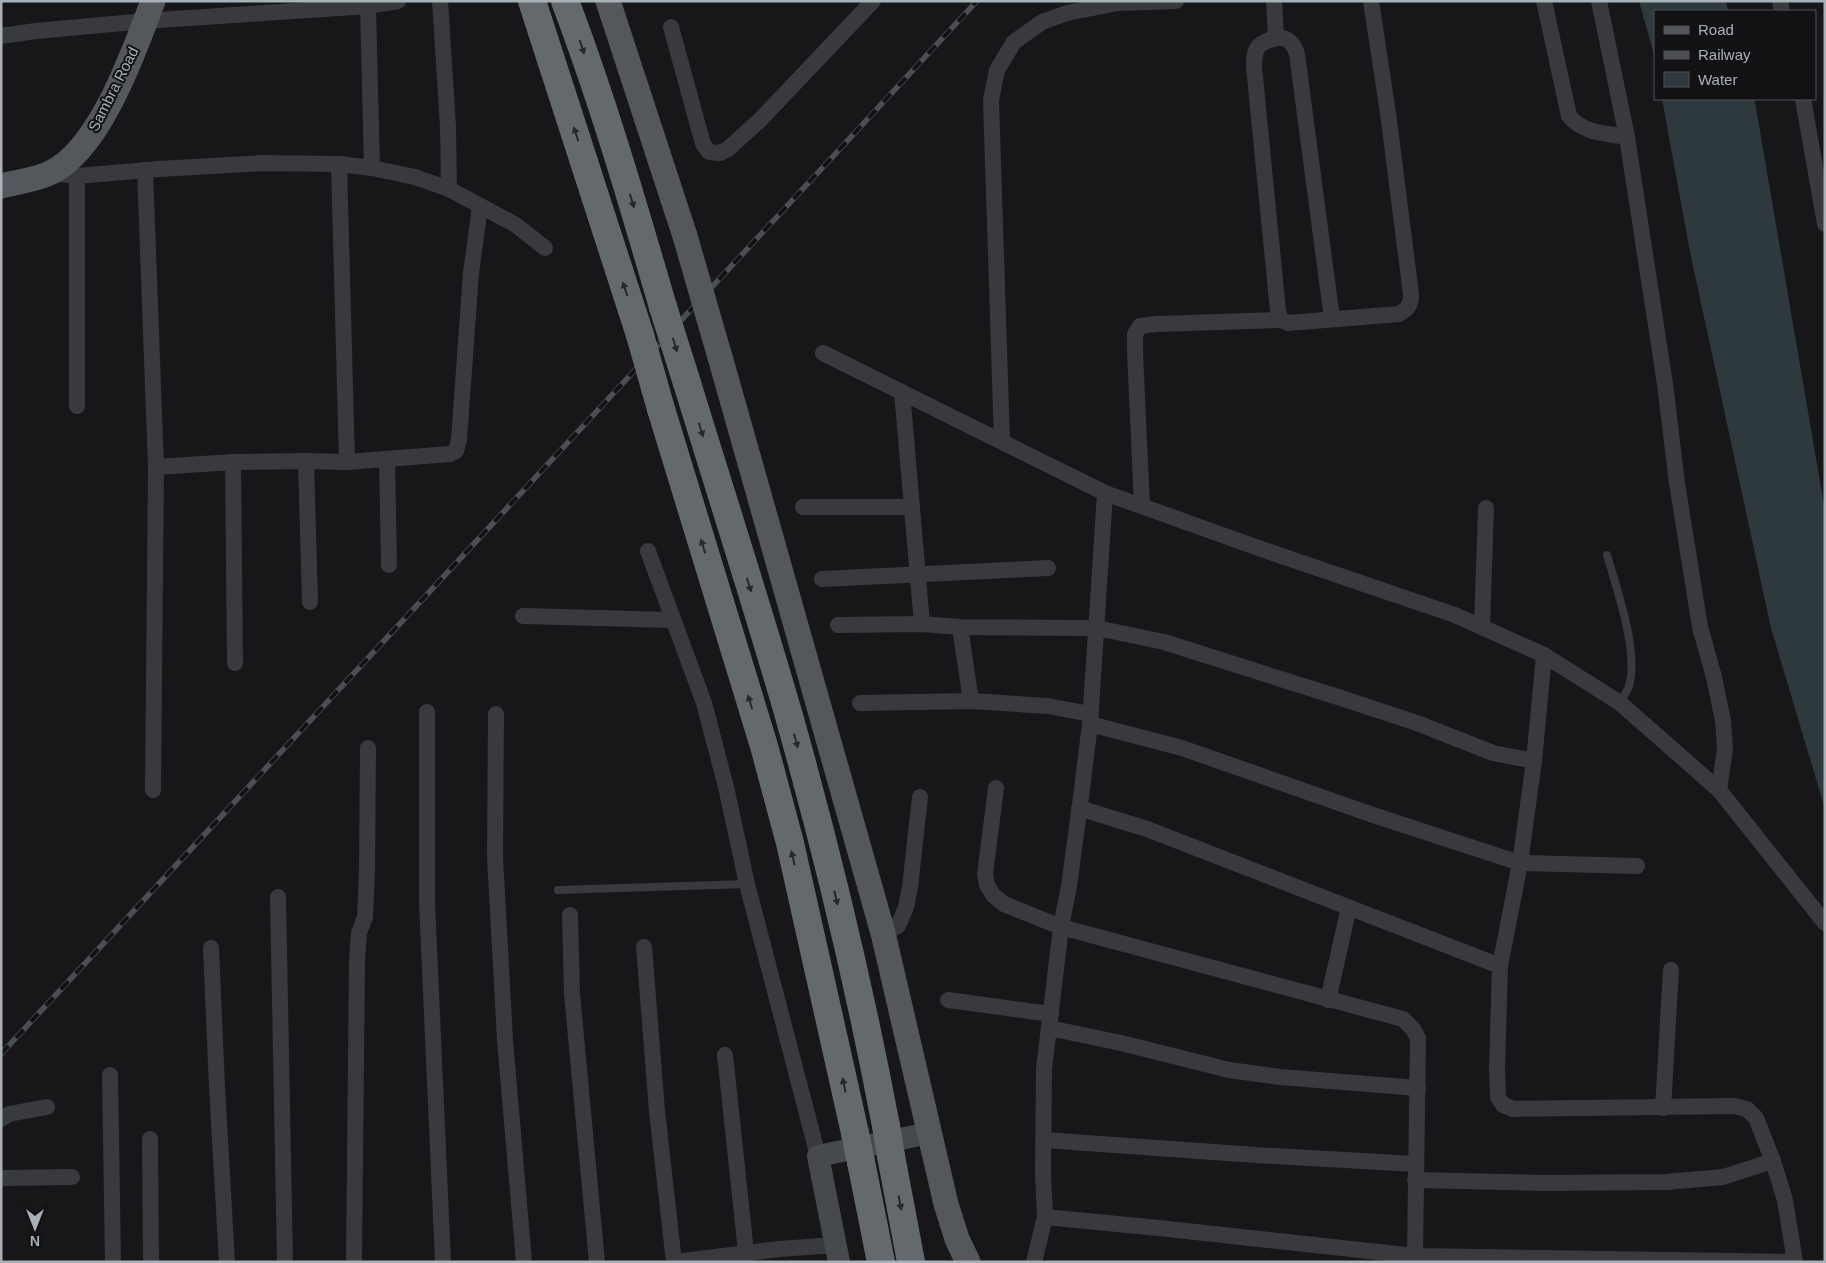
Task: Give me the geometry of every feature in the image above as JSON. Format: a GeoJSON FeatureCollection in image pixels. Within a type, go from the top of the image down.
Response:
{"type":"FeatureCollection","features":[{"type":"Feature","properties":{"kind":"highway"},"geometry":{"type":"LineString","coordinates":[[532,1],[640,335],[764,746],[819,969],[881,1262]]}},
{"type":"Feature","properties":{"kind":"highway"},"geometry":{"type":"LineString","coordinates":[[565,1],[619,160],[789,716],[867,1027],[912,1262]]}},
{"type":"Feature","properties":{"kind":"main road"},"geometry":{"type":"LineString","coordinates":[[608,1],[685,236],[720,357],[883,933],[949,1213],[957,1239],[968,1262]]}},
{"type":"Feature","properties":{"kind":"main road","name":"Sambra Road"},"geometry":{"type":"LineString","coordinates":[[1,186],[51,173],[71,159],[99,124],[128,65],[149,11]]}},
{"type":"Feature","properties":{"kind":"street"},"geometry":{"type":"LineString","coordinates":[[1,36],[149,11],[348,4],[368,6],[396,1]]}},
{"type":"Feature","properties":{"kind":"street"},"geometry":{"type":"LineString","coordinates":[[440,1],[448,126],[449,189]]}},
{"type":"Feature","properties":{"kind":"street"},"geometry":{"type":"LineString","coordinates":[[672,27],[703,144],[709,152],[720,153],[728,149],[760,120],[872,1]]}},
{"type":"Feature","properties":{"kind":"street"},"geometry":{"type":"LineString","coordinates":[[1002,441],[992,100],[996,70],[1014,42],[1042,22],[1066,13],[1118,3],[1176,1]]}},
{"type":"Feature","properties":{"kind":"street"},"geometry":{"type":"LineString","coordinates":[[1274,1],[1276,37]]}},
{"type":"Feature","properties":{"kind":"street"},"geometry":{"type":"LineString","coordinates":[[1142,506],[1135,352],[1135,334],[1140,326],[1281,320],[1288,323],[1398,314],[1407,309],[1411,302],[1388,113],[1371,1]]}},
{"type":"Feature","properties":{"kind":"street"},"geometry":{"type":"LineString","coordinates":[[1544,1],[1569,116],[1576,124],[1587,130],[1627,136]]}},
{"type":"Feature","properties":{"kind":"street"},"geometry":{"type":"LineString","coordinates":[[1599,1],[1627,136],[1665,384],[1677,483],[1699,618],[1723,721],[1725,749],[1719,790]]}},
{"type":"Feature","properties":{"kind":"street"},"geometry":{"type":"LineString","coordinates":[[368,6],[372,168]]}},
{"type":"Feature","properties":{"kind":"street"},"geometry":{"type":"LineString","coordinates":[[1281,320],[1278,311],[1254,67],[1254,54],[1260,45],[1276,37],[1288,40],[1294,44],[1297,54],[1332,319]]}},
{"type":"Feature","properties":{"kind":"street"},"geometry":{"type":"LineString","coordinates":[[1802,100],[1825,222]]}},
{"type":"Feature","properties":{"kind":"street"},"geometry":{"type":"LineString","coordinates":[[51,173],[77,176],[263,163],[339,164],[372,168],[415,177],[449,189],[516,225],[545,248]]}},
{"type":"Feature","properties":{"kind":"street"},"geometry":{"type":"LineString","coordinates":[[339,164],[347,462]]}},
{"type":"Feature","properties":{"kind":"street"},"geometry":{"type":"LineString","coordinates":[[145,170],[156,467],[153,790]]}},
{"type":"Feature","properties":{"kind":"street"},"geometry":{"type":"LineString","coordinates":[[77,176],[77,406]]}},
{"type":"Feature","properties":{"kind":"street"},"geometry":{"type":"LineString","coordinates":[[156,467],[233,462],[347,462],[450,454],[456,451],[458,446],[471,274],[480,207]]}},
{"type":"Feature","properties":{"kind":"street"},"geometry":{"type":"LineString","coordinates":[[823,353],[1105,493],[1455,615],[1544,655],[1620,703],[1719,790],[1825,923]]}},
{"type":"Feature","properties":{"kind":"street"},"geometry":{"type":"LineString","coordinates":[[902,392],[922,624]]}},
{"type":"Feature","properties":{"kind":"street"},"geometry":{"type":"LineString","coordinates":[[387,459],[389,565]]}},
{"type":"Feature","properties":{"kind":"street"},"geometry":{"type":"LineString","coordinates":[[306,461],[310,602]]}},
{"type":"Feature","properties":{"kind":"street"},"geometry":{"type":"LineString","coordinates":[[233,462],[235,663]]}},
{"type":"Feature","properties":{"kind":"street"},"geometry":{"type":"LineString","coordinates":[[1034,1262],[1045,1218],[1043,1174],[1044,1069],[1061,927],[1069,886],[1090,719],[1105,493]]}},
{"type":"Feature","properties":{"kind":"street"},"geometry":{"type":"LineString","coordinates":[[803,507],[912,507]]}},
{"type":"Feature","properties":{"kind":"street"},"geometry":{"type":"LineString","coordinates":[[1482,627],[1486,508]]}},
{"type":"Feature","properties":{"kind":"street"},"geometry":{"type":"LineString","coordinates":[[644,947],[657,1110],[674,1262],[746,1252],[838,1253],[818,1156],[747,884],[726,787],[704,703],[648,551]]}},
{"type":"Feature","properties":{"kind":"street"},"geometry":{"type":"LineString","coordinates":[[822,579],[1048,568]]}},
{"type":"Feature","properties":{"kind":"street"},"geometry":{"type":"LineString","coordinates":[[523,616],[673,620]]}},
{"type":"Feature","properties":{"kind":"street"},"geometry":{"type":"LineString","coordinates":[[838,625],[922,624],[960,627],[1050,626],[1097,628],[1164,642],[1341,698],[1493,753],[1534,761]]}},
{"type":"Feature","properties":{"kind":"street"},"geometry":{"type":"LineString","coordinates":[[960,627],[971,701]]}},
{"type":"Feature","properties":{"kind":"street"},"geometry":{"type":"LineString","coordinates":[[1045,1218],[1169,1229],[1415,1256],[1794,1262],[1785,1200],[1773,1161],[1756,1118],[1747,1109],[1734,1106],[1513,1109],[1503,1105],[1498,1097],[1500,966],[1520,863],[1534,761],[1544,655]]}},
{"type":"Feature","properties":{"kind":"street"},"geometry":{"type":"LineString","coordinates":[[860,703],[971,701],[1048,706],[1182,748],[1382,818],[1520,863],[1637,866]]}},
{"type":"Feature","properties":{"kind":"street"},"geometry":{"type":"LineString","coordinates":[[427,712],[427,902],[443,1262]]}},
{"type":"Feature","properties":{"kind":"street"},"geometry":{"type":"LineString","coordinates":[[496,714],[496,857],[504,1030],[524,1262]]}},
{"type":"Feature","properties":{"kind":"street"},"geometry":{"type":"LineString","coordinates":[[354,1262],[357,959],[359,933],[365,917],[368,748]]}},
{"type":"Feature","properties":{"kind":"street"},"geometry":{"type":"LineString","coordinates":[[996,788],[985,874],[987,885],[992,895],[1004,904],[1061,927],[1403,1019],[1413,1028],[1418,1038],[1415,1256]]}},
{"type":"Feature","properties":{"kind":"street"},"geometry":{"type":"LineString","coordinates":[[883,933],[898,926],[906,907],[920,798]]}},
{"type":"Feature","properties":{"kind":"street"},"geometry":{"type":"LineString","coordinates":[[1079,808],[1147,829],[1500,966]]}},
{"type":"Feature","properties":{"kind":"street"},"geometry":{"type":"LineString","coordinates":[[278,897],[285,1262]]}},
{"type":"Feature","properties":{"kind":"street"},"geometry":{"type":"LineString","coordinates":[[1328,1000],[1349,907]]}},
{"type":"Feature","properties":{"kind":"street"},"geometry":{"type":"LineString","coordinates":[[570,915],[572,994],[597,1262]]}},
{"type":"Feature","properties":{"kind":"street"},"geometry":{"type":"LineString","coordinates":[[211,948],[227,1262]]}},
{"type":"Feature","properties":{"kind":"street"},"geometry":{"type":"LineString","coordinates":[[1664,1108],[1671,970]]}},
{"type":"Feature","properties":{"kind":"street"},"geometry":{"type":"LineString","coordinates":[[948,1000],[1050,1021],[1121,1043],[1229,1070],[1280,1077],[1418,1088]]}},
{"type":"Feature","properties":{"kind":"street"},"geometry":{"type":"LineString","coordinates":[[725,1056],[746,1252]]}},
{"type":"Feature","properties":{"kind":"street"},"geometry":{"type":"LineString","coordinates":[[110,1075],[113,1262]]}},
{"type":"Feature","properties":{"kind":"street"},"geometry":{"type":"LineString","coordinates":[[1,1119],[9,1114],[47,1107]]}},
{"type":"Feature","properties":{"kind":"street"},"geometry":{"type":"LineString","coordinates":[[818,1156],[929,1133]]}},
{"type":"Feature","properties":{"kind":"street"},"geometry":{"type":"LineString","coordinates":[[150,1139],[151,1262]]}},
{"type":"Feature","properties":{"kind":"street"},"geometry":{"type":"LineString","coordinates":[[1044,1140],[1256,1155],[1415,1172],[1545,1183],[1666,1182],[1723,1177],[1773,1161]]}},
{"type":"Feature","properties":{"kind":"street"},"geometry":{"type":"LineString","coordinates":[[1,1178],[72,1177]]}},
{"type":"Feature","properties":{"kind":"lane"},"geometry":{"type":"LineString","coordinates":[[1607,555],[1630,644],[1632,669],[1628,688],[1620,703]]}},
{"type":"Feature","properties":{"kind":"lane"},"geometry":{"type":"LineString","coordinates":[[558,890],[747,884]]}},
{"type":"Feature","properties":{"kind":"water"},"geometry":{"type":"Polygon","coordinates":[[[1639,1],[1726,1],[1728,10],[1654,10],[1654,54],[1639,1]]]}},
{"type":"Feature","properties":{"kind":"water"},"geometry":{"type":"Polygon","coordinates":[[[1662,100],[1754,100],[1825,511],[1825,809],[1771,628],[1690,252],[1662,100]]]}},
{"type":"Feature","properties":{"kind":"railway"},"geometry":{"type":"LineString","coordinates":[[1,1054],[977,1]]}}]}
